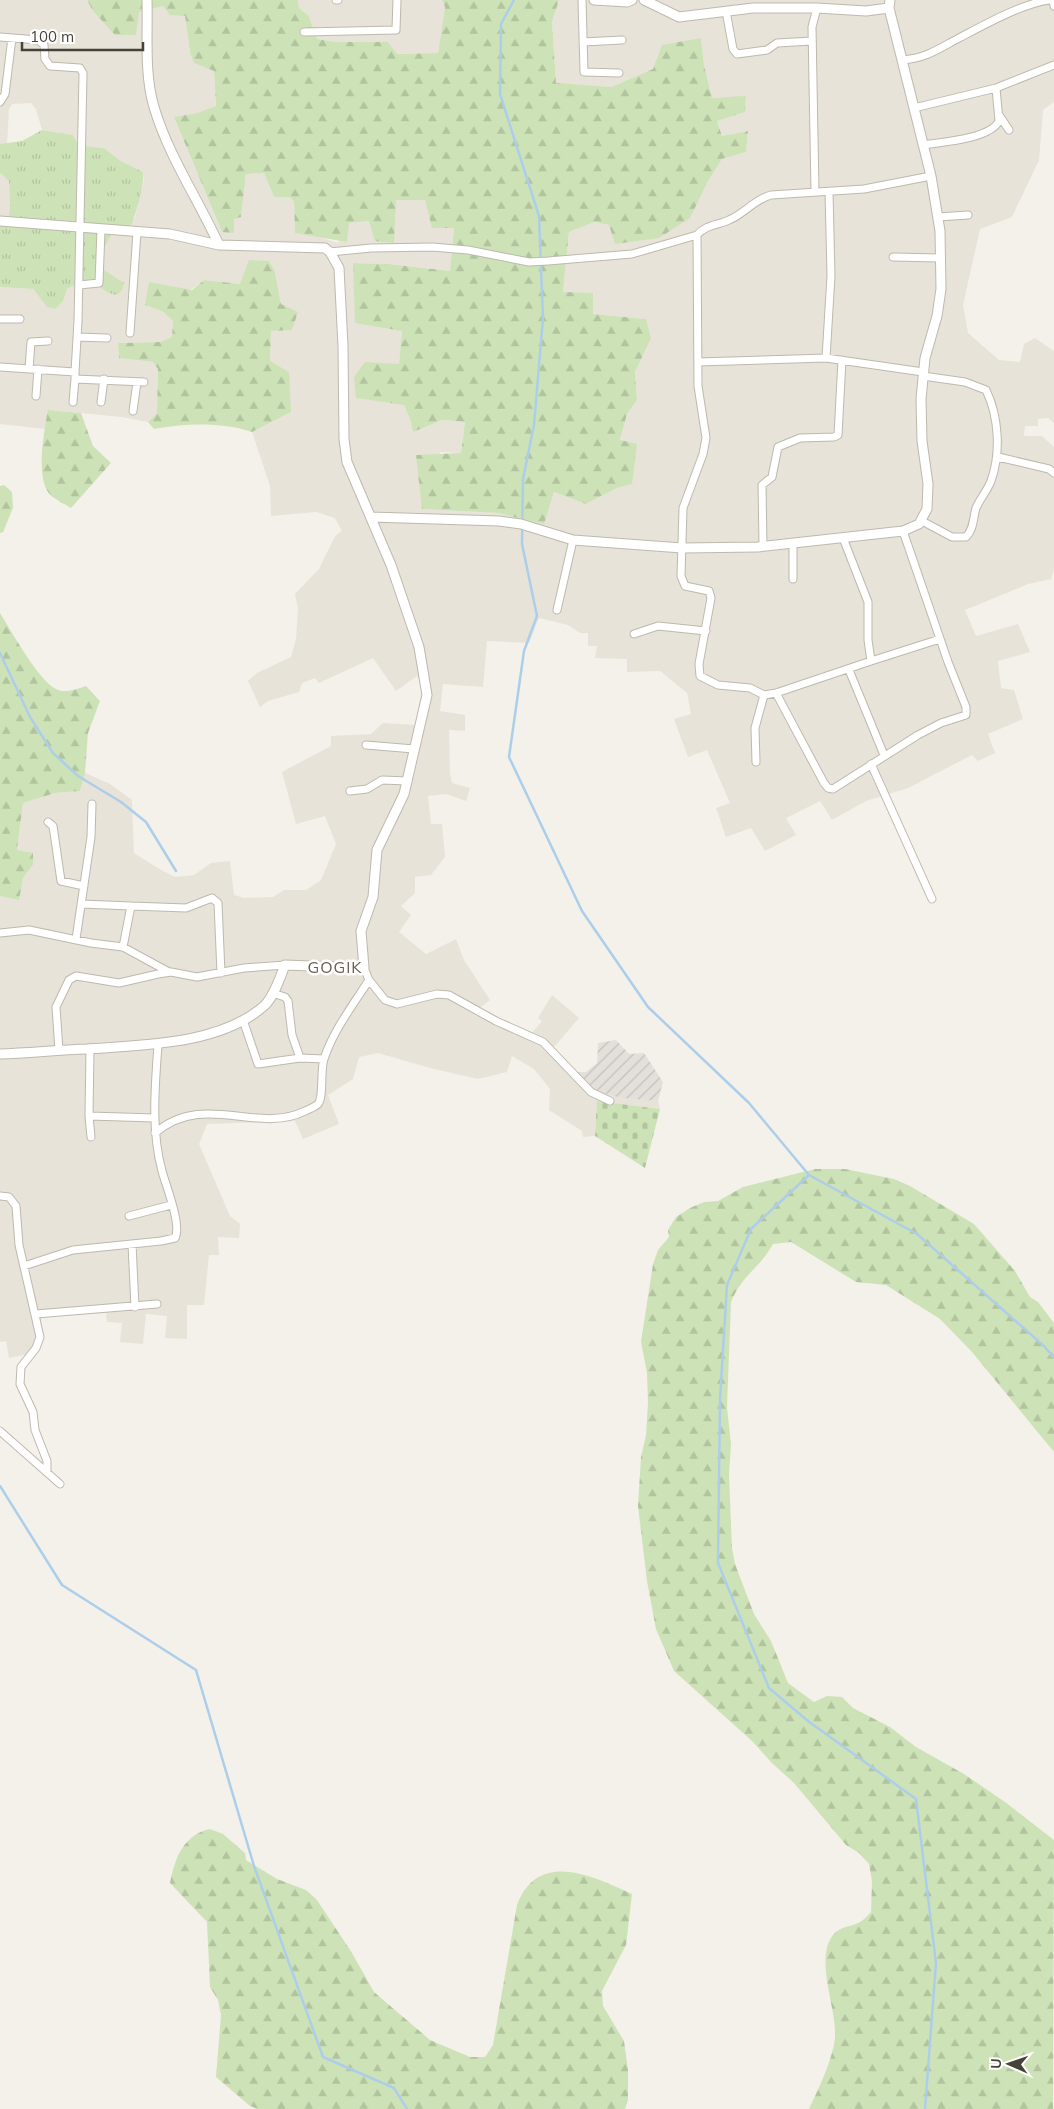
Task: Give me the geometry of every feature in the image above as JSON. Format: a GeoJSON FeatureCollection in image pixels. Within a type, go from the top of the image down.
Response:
{"type":"FeatureCollection","features":[{"type":"Feature","properties":{"kind":"street"},"geometry":{"type":"LineString","coordinates":[[147,0],[150,81],[153,106],[169,145],[220,245]]}},
{"type":"Feature","properties":{"kind":"street"},"geometry":{"type":"LineString","coordinates":[[304,32],[396,30],[398,0]]}},
{"type":"Feature","properties":{"kind":"street"},"geometry":{"type":"LineString","coordinates":[[582,0],[584,72],[619,73]]}},
{"type":"Feature","properties":{"kind":"street"},"geometry":{"type":"LineString","coordinates":[[594,0],[632,0]]}},
{"type":"Feature","properties":{"kind":"street"},"geometry":{"type":"LineString","coordinates":[[371,517],[524,525],[572,540],[682,548],[792,544],[903,531],[914,528],[922,521],[927,509],[928,493],[921,426],[923,374],[937,316],[941,289],[938,217],[931,176],[889,4],[866,11],[817,8],[726,11],[696,17],[679,17],[644,0]]}},
{"type":"Feature","properties":{"kind":"street"},"geometry":{"type":"LineString","coordinates":[[902,60],[925,57],[970,33],[1020,10],[1048,0]]}},
{"type":"Feature","properties":{"kind":"street"},"geometry":{"type":"LineString","coordinates":[[1053,0],[1054,6]]}},
{"type":"Feature","properties":{"kind":"street"},"geometry":{"type":"LineString","coordinates":[[815,192],[812,41],[813,20],[817,8]]}},
{"type":"Feature","properties":{"kind":"street"},"geometry":{"type":"LineString","coordinates":[[726,11],[733,49],[737,54],[767,50],[777,43],[812,41]]}},
{"type":"Feature","properties":{"kind":"street"},"geometry":{"type":"LineString","coordinates":[[0,37],[41,42],[44,48],[45,59],[50,66],[80,68],[83,71],[79,285],[73,402]]}},
{"type":"Feature","properties":{"kind":"street"},"geometry":{"type":"LineString","coordinates":[[0,102],[5,94],[12,38]]}},
{"type":"Feature","properties":{"kind":"street"},"geometry":{"type":"LineString","coordinates":[[583,42],[622,40]]}},
{"type":"Feature","properties":{"kind":"street"},"geometry":{"type":"LineString","coordinates":[[914,108],[996,88],[1054,65]]}},
{"type":"Feature","properties":{"kind":"street"},"geometry":{"type":"LineString","coordinates":[[923,145],[970,137],[992,129],[999,121],[996,88]]}},
{"type":"Feature","properties":{"kind":"street"},"geometry":{"type":"LineString","coordinates":[[999,115],[1009,130]]}},
{"type":"Feature","properties":{"kind":"street"},"geometry":{"type":"LineString","coordinates":[[330,252],[371,248],[432,247],[468,250],[529,262],[632,254],[697,235],[706,227],[731,219],[765,197],[864,189],[931,176]]}},
{"type":"Feature","properties":{"kind":"street"},"geometry":{"type":"LineString","coordinates":[[826,358],[831,276],[829,192]]}},
{"type":"Feature","properties":{"kind":"street"},"geometry":{"type":"LineString","coordinates":[[938,217],[968,215]]}},
{"type":"Feature","properties":{"kind":"street"},"geometry":{"type":"LineString","coordinates":[[0,222],[170,234],[220,245],[324,248],[330,252],[338,268],[345,454],[349,471],[391,565],[419,647],[424,666],[427,695],[408,781],[400,805],[377,850],[373,897],[361,931],[364,968],[369,980],[380,996],[392,1003],[402,1004],[437,994],[449,995],[496,1021],[543,1042],[575,1078],[591,1092],[610,1101]]}},
{"type":"Feature","properties":{"kind":"street"},"geometry":{"type":"LineString","coordinates":[[79,285],[99,283],[101,230]]}},
{"type":"Feature","properties":{"kind":"street"},"geometry":{"type":"LineString","coordinates":[[130,333],[137,232]]}},
{"type":"Feature","properties":{"kind":"street"},"geometry":{"type":"LineString","coordinates":[[697,235],[699,397],[705,421],[706,438],[703,454],[686,498],[682,522],[681,576],[684,584],[709,591],[711,594],[706,631],[698,664],[700,676],[709,682],[750,688],[764,695],[849,670],[940,639]]}},
{"type":"Feature","properties":{"kind":"street"},"geometry":{"type":"LineString","coordinates":[[893,257],[940,258]]}},
{"type":"Feature","properties":{"kind":"street"},"geometry":{"type":"LineString","coordinates":[[0,320],[20,319]]}},
{"type":"Feature","properties":{"kind":"street"},"geometry":{"type":"LineString","coordinates":[[77,337],[107,338]]}},
{"type":"Feature","properties":{"kind":"street"},"geometry":{"type":"LineString","coordinates":[[29,369],[31,342],[48,341]]}},
{"type":"Feature","properties":{"kind":"street"},"geometry":{"type":"LineString","coordinates":[[698,362],[826,358],[965,382],[986,390],[994,420],[998,457],[992,479],[979,503],[972,527],[966,536],[952,537],[922,521]]}},
{"type":"Feature","properties":{"kind":"street"},"geometry":{"type":"LineString","coordinates":[[763,546],[761,490],[764,482],[772,477],[778,447],[800,438],[834,437],[838,435],[842,360]]}},
{"type":"Feature","properties":{"kind":"street"},"geometry":{"type":"LineString","coordinates":[[0,367],[38,369],[104,380],[140,382],[133,411]]}},
{"type":"Feature","properties":{"kind":"street"},"geometry":{"type":"LineString","coordinates":[[36,396],[38,369]]}},
{"type":"Feature","properties":{"kind":"street"},"geometry":{"type":"LineString","coordinates":[[101,402],[104,380]]}},
{"type":"Feature","properties":{"kind":"street"},"geometry":{"type":"LineString","coordinates":[[998,457],[1049,468],[1054,473]]}},
{"type":"Feature","properties":{"kind":"street"},"geometry":{"type":"LineString","coordinates":[[776,693],[828,788],[837,787],[884,755],[941,723],[966,715],[966,707],[940,639],[903,531]]}},
{"type":"Feature","properties":{"kind":"street"},"geometry":{"type":"LineString","coordinates":[[843,538],[868,602],[868,640],[871,661]]}},
{"type":"Feature","properties":{"kind":"street"},"geometry":{"type":"LineString","coordinates":[[557,610],[572,540]]}},
{"type":"Feature","properties":{"kind":"street"},"geometry":{"type":"LineString","coordinates":[[792,544],[793,579]]}},
{"type":"Feature","properties":{"kind":"street"},"geometry":{"type":"LineString","coordinates":[[634,634],[658,626],[706,631]]}},
{"type":"Feature","properties":{"kind":"street"},"geometry":{"type":"LineString","coordinates":[[849,670],[884,755]]}},
{"type":"Feature","properties":{"kind":"street"},"geometry":{"type":"LineString","coordinates":[[756,762],[755,728],[764,695]]}},
{"type":"Feature","properties":{"kind":"street"},"geometry":{"type":"LineString","coordinates":[[366,745],[414,749]]}},
{"type":"Feature","properties":{"kind":"street"},"geometry":{"type":"LineString","coordinates":[[871,764],[932,899]]}},
{"type":"Feature","properties":{"kind":"street"},"geometry":{"type":"LineString","coordinates":[[350,791],[367,789],[382,780],[408,781]]}},
{"type":"Feature","properties":{"kind":"street"},"geometry":{"type":"LineString","coordinates":[[76,939],[92,828],[92,804]]}},
{"type":"Feature","properties":{"kind":"street"},"geometry":{"type":"LineString","coordinates":[[48,822],[53,826],[61,881],[84,886]]}},
{"type":"Feature","properties":{"kind":"street"},"geometry":{"type":"LineString","coordinates":[[81,904],[186,908],[212,898],[216,900],[218,908],[220,973]]}},
{"type":"Feature","properties":{"kind":"street"},"geometry":{"type":"LineString","coordinates":[[123,947],[131,906]]}},
{"type":"Feature","properties":{"kind":"street"},"geometry":{"type":"LineString","coordinates":[[0,933],[29,930],[123,947],[171,972],[197,977],[244,968],[285,965],[364,968]]}},
{"type":"Feature","properties":{"kind":"street"},"geometry":{"type":"LineString","coordinates":[[0,1054],[158,1045],[220,1030],[244,1020],[263,1006],[272,993],[285,965]]}},
{"type":"Feature","properties":{"kind":"street"},"geometry":{"type":"LineString","coordinates":[[60,1050],[56,1007],[70,980],[76,976],[119,983],[171,972]]}},
{"type":"Feature","properties":{"kind":"street"},"geometry":{"type":"LineString","coordinates":[[155,1133],[167,1123],[190,1116],[220,1114],[279,1119],[298,1115],[318,1104],[321,1098],[321,1072],[324,1059],[332,1040],[369,980]]}},
{"type":"Feature","properties":{"kind":"street"},"geometry":{"type":"LineString","coordinates":[[272,993],[285,997],[288,1001],[292,1035],[300,1058]]}},
{"type":"Feature","properties":{"kind":"street"},"geometry":{"type":"LineString","coordinates":[[244,1020],[258,1064],[300,1058],[324,1059]]}},
{"type":"Feature","properties":{"kind":"street"},"geometry":{"type":"LineString","coordinates":[[24,1266],[73,1250],[171,1240],[175,1238],[177,1222],[158,1159],[155,1133],[158,1045]]}},
{"type":"Feature","properties":{"kind":"street"},"geometry":{"type":"LineString","coordinates":[[90,1048],[89,1116],[91,1138]]}},
{"type":"Feature","properties":{"kind":"street"},"geometry":{"type":"LineString","coordinates":[[89,1116],[155,1118]]}},
{"type":"Feature","properties":{"kind":"street"},"geometry":{"type":"LineString","coordinates":[[0,1196],[10,1197],[16,1206],[19,1245],[40,1337],[36,1348],[22,1368],[20,1384],[33,1412],[35,1430],[47,1461],[47,1472]]}},
{"type":"Feature","properties":{"kind":"street"},"geometry":{"type":"LineString","coordinates":[[129,1216],[171,1205]]}},
{"type":"Feature","properties":{"kind":"street"},"geometry":{"type":"LineString","coordinates":[[132,1244],[135,1307]]}},
{"type":"Feature","properties":{"kind":"street"},"geometry":{"type":"LineString","coordinates":[[36,1314],[157,1304]]}},
{"type":"Feature","properties":{"kind":"street"},"geometry":{"type":"LineString","coordinates":[[0,1431],[60,1484]]}},
{"type":"Feature","properties":{"kind":"shaded area"},"geometry":{"type":"Polygon","coordinates":[[[0,0],[87,0],[93,11],[138,12],[163,6],[185,15],[190,52],[214,71],[216,107],[174,117],[222,232],[234,218],[241,217],[246,174],[264,173],[274,197],[290,197],[294,202],[295,233],[317,236],[338,243],[349,223],[369,221],[396,200],[425,200],[454,228],[450,271],[390,264],[353,263],[402,331],[399,365],[404,405],[413,431],[442,420],[465,422],[461,453],[440,452],[422,509],[498,513],[544,523],[554,492],[586,504],[617,488],[632,484],[620,441],[627,414],[637,400],[635,372],[640,361],[646,319],[593,314],[563,292],[569,232],[594,222],[609,225],[707,183],[722,159],[746,152],[748,131],[722,136],[717,121],[745,112],[746,97],[712,98],[704,65],[701,38],[653,69],[611,87],[556,84],[552,22],[559,0],[1054,0],[1054,102],[1043,110],[1039,160],[1012,217],[980,229],[963,305],[968,333],[999,360],[1020,362],[1024,344],[1035,338],[1054,351],[1054,423],[1048,418],[1038,419],[1038,426],[1025,426],[1024,436],[1042,436],[1054,447],[1054,568],[1051,579],[1028,584],[965,610],[976,636],[1018,624],[1030,652],[998,661],[1001,688],[1014,690],[1023,719],[988,734],[995,753],[978,761],[972,755],[908,788],[866,801],[832,820],[820,801],[786,818],[796,835],[765,851],[751,828],[726,837],[716,808],[730,803],[707,750],[688,757],[674,719],[691,714],[687,693],[660,671],[627,672],[627,659],[595,658],[597,646],[588,646],[588,633],[580,633],[568,625],[539,618],[529,643],[487,641],[483,687],[443,684],[440,711],[465,715],[465,731],[449,730],[452,783],[470,788],[466,801],[446,794],[428,796],[431,824],[442,824],[445,857],[431,875],[415,877],[415,893],[401,906],[411,915],[399,932],[426,954],[456,939],[464,960],[490,1000],[480,1008],[531,1034],[542,1021],[538,1018],[552,995],[579,1018],[554,1047],[575,1074],[593,1090],[621,1098],[658,1101],[660,1109],[597,1101],[595,1136],[583,1137],[582,1131],[549,1110],[550,1089],[534,1069],[512,1056],[507,1072],[478,1079],[378,1053],[359,1057],[353,1079],[328,1095],[339,1124],[303,1139],[295,1121],[207,1124],[199,1144],[230,1216],[240,1224],[239,1238],[218,1237],[219,1255],[209,1255],[204,1305],[187,1305],[187,1339],[165,1338],[167,1316],[146,1314],[143,1344],[120,1342],[122,1323],[107,1322],[106,1313],[41,1317],[43,1337],[37,1352],[9,1358],[6,1341],[0,1342],[0,896],[19,899],[23,878],[33,865],[17,850],[23,803],[55,793],[80,791],[85,773],[110,784],[132,800],[134,853],[161,870],[175,877],[194,875],[211,863],[230,861],[234,895],[244,898],[273,897],[284,890],[306,890],[321,880],[336,844],[325,816],[296,824],[282,772],[331,746],[331,736],[371,734],[383,723],[416,725],[422,687],[417,676],[396,691],[373,658],[319,683],[315,678],[302,683],[299,692],[268,701],[260,707],[248,681],[257,673],[291,657],[296,639],[298,608],[295,594],[319,569],[335,536],[342,531],[335,518],[316,512],[271,516],[270,486],[252,432],[291,412],[270,361],[271,330],[292,329],[281,304],[275,272],[240,284],[204,280],[162,311],[173,321],[172,337],[160,342],[118,343],[119,358],[154,362],[158,369],[157,413],[148,422],[122,417],[49,410],[45,429],[0,424],[0,287],[33,289],[38,295],[63,301],[67,289],[85,280],[92,280],[99,284],[103,270],[101,267],[102,256],[108,238],[135,218],[144,179],[143,172],[121,161],[104,148],[77,145],[73,135],[42,130],[36,109],[31,103],[12,104],[9,109],[7,144],[0,144],[0,0]]]}},
{"type":"Feature","properties":{"kind":"shaded area"},"geometry":{"type":"Polygon","coordinates":[[[298,0],[442,0],[445,7],[438,53],[396,54],[387,42],[336,42],[317,39],[309,16],[299,8],[298,0]]]}},
{"type":"Feature","properties":{"kind":"shaded area"},"geometry":{"type":"Polygon","coordinates":[[[0,173],[9,181],[10,208],[7,226],[0,226],[0,173]]]}},
{"type":"Feature","properties":{"kind":"shaded area"},"geometry":{"type":"Polygon","coordinates":[[[616,1040],[629,1054],[644,1053],[663,1082],[658,1101],[621,1098],[593,1090],[575,1074],[577,1072],[586,1072],[597,1063],[598,1043],[616,1040]]]}},
{"type":"Feature","properties":{"kind":"green space"},"geometry":{"type":"Polygon","coordinates":[[[87,0],[298,0],[299,8],[309,16],[317,39],[336,42],[388,42],[397,54],[438,53],[445,7],[442,0],[559,0],[552,22],[556,83],[611,87],[653,69],[662,45],[701,38],[704,65],[712,98],[746,96],[745,112],[717,121],[722,136],[748,131],[746,152],[722,159],[707,183],[690,218],[659,238],[615,244],[609,225],[594,222],[569,232],[563,292],[593,293],[593,314],[646,319],[651,338],[635,372],[637,400],[627,414],[620,440],[637,444],[632,484],[617,488],[586,504],[554,492],[544,524],[498,513],[422,509],[416,455],[461,453],[465,422],[442,420],[413,432],[404,405],[356,398],[354,377],[365,362],[399,364],[402,331],[355,323],[353,263],[389,264],[450,271],[454,228],[432,228],[425,200],[396,200],[394,243],[375,241],[369,221],[349,223],[347,242],[295,233],[294,202],[290,197],[274,197],[264,173],[246,174],[241,217],[234,219],[234,233],[222,232],[174,117],[197,113],[216,106],[214,71],[194,63],[190,52],[185,16],[170,15],[163,6],[139,12],[136,35],[115,35],[93,11],[87,0]]]}},
{"type":"Feature","properties":{"kind":"green space"},"geometry":{"type":"Polygon","coordinates":[[[42,130],[73,135],[78,145],[104,148],[121,161],[143,172],[140,198],[131,225],[123,227],[112,234],[103,253],[101,268],[124,283],[122,290],[117,295],[108,292],[92,281],[87,281],[67,289],[63,301],[55,309],[47,307],[33,289],[0,287],[0,226],[7,226],[10,208],[9,181],[0,173],[0,144],[22,141],[42,130]]]}},
{"type":"Feature","properties":{"kind":"green space"},"geometry":{"type":"Polygon","coordinates":[[[249,260],[269,261],[275,272],[281,304],[298,312],[292,330],[271,331],[270,361],[289,372],[291,412],[252,432],[229,426],[203,424],[154,429],[148,422],[157,413],[158,369],[153,362],[119,358],[118,343],[160,342],[172,337],[173,321],[162,311],[145,305],[149,282],[192,290],[204,280],[240,284],[249,260]]]}},
{"type":"Feature","properties":{"kind":"green space"},"geometry":{"type":"Polygon","coordinates":[[[48,410],[81,413],[93,446],[111,463],[71,508],[50,495],[44,484],[42,452],[48,410]]]}},
{"type":"Feature","properties":{"kind":"green space"},"geometry":{"type":"Polygon","coordinates":[[[4,485],[12,492],[13,508],[3,532],[0,533],[0,486],[4,485]]]}},
{"type":"Feature","properties":{"kind":"green space"},"geometry":{"type":"Polygon","coordinates":[[[0,613],[26,655],[49,684],[63,691],[71,691],[86,686],[100,701],[88,733],[85,773],[80,791],[55,793],[23,803],[17,850],[33,853],[33,865],[23,878],[19,900],[0,896],[0,613]]]}},
{"type":"Feature","properties":{"kind":"green space"},"geometry":{"type":"Polygon","coordinates":[[[597,1101],[660,1109],[645,1168],[595,1136],[597,1101]]]}},
{"type":"Feature","properties":{"kind":"green space"},"geometry":{"type":"Polygon","coordinates":[[[815,1169],[845,1169],[894,1179],[910,1186],[974,1224],[1015,1271],[1030,1297],[1038,1302],[1054,1323],[1054,1452],[972,1352],[940,1319],[886,1285],[856,1282],[791,1242],[773,1244],[768,1253],[745,1278],[731,1302],[727,1408],[731,1444],[729,1474],[732,1548],[735,1564],[754,1614],[771,1641],[788,1683],[814,1702],[827,1696],[842,1697],[853,1708],[890,1727],[916,1747],[964,1774],[1005,1802],[1054,1840],[1053,2109],[809,2109],[829,2064],[834,2046],[835,2025],[826,1971],[828,1945],[836,1932],[842,1928],[857,1924],[871,1912],[872,1881],[869,1864],[859,1853],[846,1845],[794,1783],[752,1741],[674,1671],[656,1629],[647,1581],[638,1506],[641,1457],[646,1435],[648,1403],[647,1373],[641,1342],[653,1264],[658,1250],[669,1237],[668,1230],[676,1217],[690,1208],[704,1202],[718,1201],[743,1187],[815,1169]]]}},
{"type":"Feature","properties":{"kind":"green space"},"geometry":{"type":"Polygon","coordinates":[[[210,1829],[223,1834],[245,1853],[246,1860],[277,1879],[306,1890],[317,1900],[352,1953],[374,1992],[430,2040],[470,2057],[485,2057],[493,2045],[517,1905],[526,1888],[538,1877],[552,1872],[568,1872],[601,1880],[632,1894],[626,1945],[602,1991],[603,2006],[624,2041],[628,2070],[628,2100],[625,2109],[258,2109],[250,2106],[216,2077],[221,2015],[218,2000],[210,1987],[207,1922],[170,1883],[178,1857],[187,1842],[193,1836],[210,1829]]]}},
{"type":"Feature","properties":{"kind":"waterway"},"geometry":{"type":"LineString","coordinates":[[514,0],[501,24],[500,94],[539,216],[543,318],[534,425],[523,479],[522,544],[537,616],[524,651],[509,757],[582,911],[648,1007],[749,1103],[809,1175],[917,1234],[1044,1346],[1054,1358]]}},
{"type":"Feature","properties":{"kind":"waterway"},"geometry":{"type":"LineString","coordinates":[[0,653],[30,717],[53,753],[78,776],[121,802],[146,822],[176,871]]}},
{"type":"Feature","properties":{"kind":"waterway"},"geometry":{"type":"LineString","coordinates":[[809,1175],[751,1229],[727,1285],[720,1399],[718,1563],[769,1688],[808,1721],[916,1799],[936,1963],[925,2109]]}},
{"type":"Feature","properties":{"kind":"waterway"},"geometry":{"type":"LineString","coordinates":[[0,1486],[62,1585],[196,1670],[254,1866],[323,2057],[394,2088],[407,2109]]}},
{"type":"Feature","properties":{"kind":"district","name":"GOGIK"},"geometry":{"type":"Point","coordinates":[335,967]}}]}
